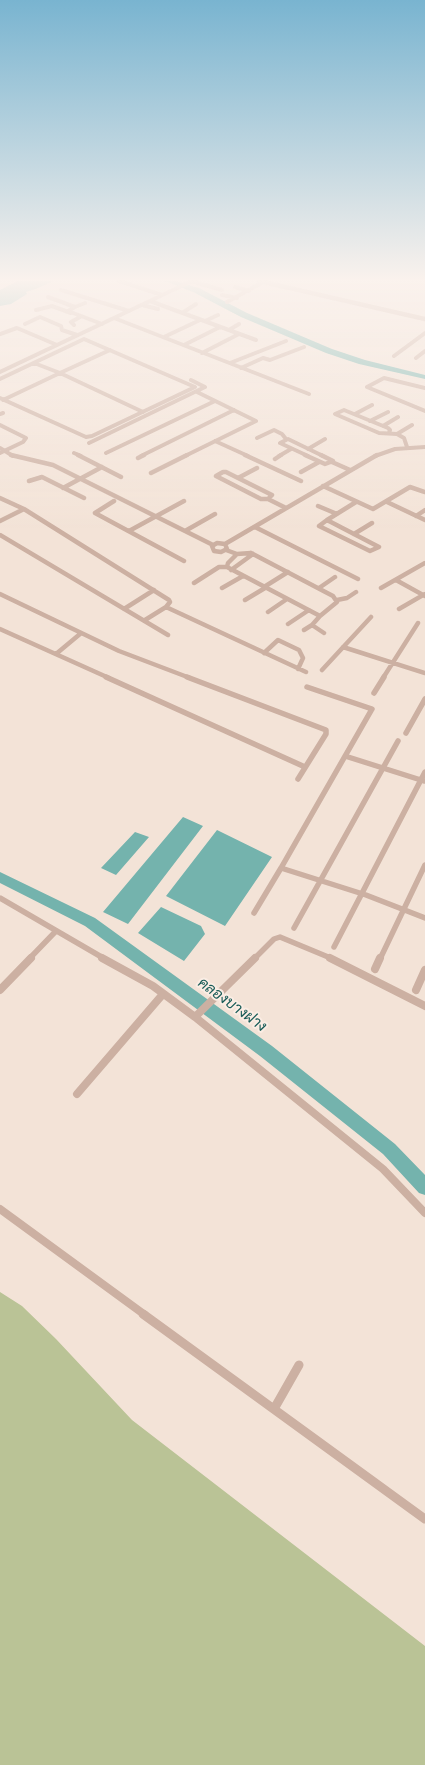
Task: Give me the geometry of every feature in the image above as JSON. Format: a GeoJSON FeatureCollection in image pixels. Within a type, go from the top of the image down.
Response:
{"type":"FeatureCollection","features":[{"type":"Feature","properties":{"kind":"street"},"geometry":{"type":"LineString","coordinates":[[0,372],[18,363]]}},
{"type":"Feature","properties":{"kind":"street"},"geometry":{"type":"LineString","coordinates":[[0,380],[33,363]]}},
{"type":"Feature","properties":{"kind":"street"},"geometry":{"type":"LineString","coordinates":[[35,363],[143,412]]}},
{"type":"Feature","properties":{"kind":"street"},"geometry":{"type":"LineString","coordinates":[[2,399],[81,363]]}},
{"type":"Feature","properties":{"kind":"street"},"geometry":{"type":"LineString","coordinates":[[2,399],[86,437],[92,436],[195,387],[142,363]]}},
{"type":"Feature","properties":{"kind":"street"},"geometry":{"type":"LineString","coordinates":[[89,443],[206,386],[151,363]]}},
{"type":"Feature","properties":{"kind":"street"},"geometry":{"type":"LineString","coordinates":[[241,368],[251,363]]}},
{"type":"Feature","properties":{"kind":"street"},"geometry":{"type":"LineString","coordinates":[[230,364],[308,394]]}},
{"type":"Feature","properties":{"kind":"street"},"geometry":{"type":"LineString","coordinates":[[425,388],[384,378],[367,388],[425,411]]}},
{"type":"Feature","properties":{"kind":"street"},"geometry":{"type":"LineString","coordinates":[[151,473],[256,421],[197,392]]}},
{"type":"Feature","properties":{"kind":"street"},"geometry":{"type":"LineString","coordinates":[[106,453],[215,401]]}},
{"type":"Feature","properties":{"kind":"street"},"geometry":{"type":"LineString","coordinates":[[355,414],[372,405]]}},
{"type":"Feature","properties":{"kind":"street"},"geometry":{"type":"LineString","coordinates":[[138,458],[234,410]]}},
{"type":"Feature","properties":{"kind":"street"},"geometry":{"type":"LineString","coordinates":[[389,433],[390,430],[383,426],[355,414],[343,410],[334,414],[379,433],[399,435],[412,425]]}},
{"type":"Feature","properties":{"kind":"street"},"geometry":{"type":"LineString","coordinates":[[370,421],[388,412]]}},
{"type":"Feature","properties":{"kind":"street"},"geometry":{"type":"LineString","coordinates":[[383,426],[398,417]]}},
{"type":"Feature","properties":{"kind":"street"},"geometry":{"type":"LineString","coordinates":[[0,425],[26,438],[0,453]]}},
{"type":"Feature","properties":{"kind":"street"},"geometry":{"type":"LineString","coordinates":[[257,438],[275,430],[286,439],[333,460],[331,463]]}},
{"type":"Feature","properties":{"kind":"street"},"geometry":{"type":"LineString","coordinates":[[399,435],[405,448]]}},
{"type":"Feature","properties":{"kind":"street"},"geometry":{"type":"LineString","coordinates":[[286,439],[280,444],[326,465],[331,463],[348,471]]}},
{"type":"Feature","properties":{"kind":"street"},"geometry":{"type":"LineString","coordinates":[[308,449],[325,439]]}},
{"type":"Feature","properties":{"kind":"street"},"geometry":{"type":"LineString","coordinates":[[215,441],[301,481]]}},
{"type":"Feature","properties":{"kind":"street"},"geometry":{"type":"LineString","coordinates":[[213,545],[212,549],[216,551],[226,547],[286,508],[384,452],[425,447]]}},
{"type":"Feature","properties":{"kind":"street"},"geometry":{"type":"LineString","coordinates":[[0,448],[6,450],[14,457],[52,465],[82,478],[213,545],[219,543],[237,554],[254,554],[319,588],[337,600]]}},
{"type":"Feature","properties":{"kind":"street"},"geometry":{"type":"LineString","coordinates":[[275,459],[291,449]]}},
{"type":"Feature","properties":{"kind":"street"},"geometry":{"type":"LineString","coordinates":[[74,453],[121,477]]}},
{"type":"Feature","properties":{"kind":"street"},"geometry":{"type":"LineString","coordinates":[[301,472],[319,462]]}},
{"type":"Feature","properties":{"kind":"street"},"geometry":{"type":"LineString","coordinates":[[63,488],[102,467]]}},
{"type":"Feature","properties":{"kind":"street"},"geometry":{"type":"LineString","coordinates":[[238,478],[257,468]]}},
{"type":"Feature","properties":{"kind":"street"},"geometry":{"type":"LineString","coordinates":[[268,499],[271,494],[238,478],[224,472],[216,476],[261,499],[268,499],[286,508]]}},
{"type":"Feature","properties":{"kind":"street"},"geometry":{"type":"LineString","coordinates":[[29,480],[42,477],[84,498]]}},
{"type":"Feature","properties":{"kind":"street"},"geometry":{"type":"LineString","coordinates":[[323,486],[373,509],[410,487],[425,492]]}},
{"type":"Feature","properties":{"kind":"street"},"geometry":{"type":"LineString","coordinates":[[0,498],[24,509],[169,600],[170,602],[166,607],[145,620]]}},
{"type":"Feature","properties":{"kind":"street"},"geometry":{"type":"LineString","coordinates":[[114,501],[95,513],[184,561]]}},
{"type":"Feature","properties":{"kind":"street"},"geometry":{"type":"LineString","coordinates":[[129,531],[184,501]]}},
{"type":"Feature","properties":{"kind":"street"},"geometry":{"type":"LineString","coordinates":[[328,520],[379,547],[370,551],[319,526],[328,520],[337,514],[356,502]]}},
{"type":"Feature","properties":{"kind":"street"},"geometry":{"type":"LineString","coordinates":[[386,502],[425,520]]}},
{"type":"Feature","properties":{"kind":"street"},"geometry":{"type":"LineString","coordinates":[[318,506],[337,514]]}},
{"type":"Feature","properties":{"kind":"street"},"geometry":{"type":"LineString","coordinates":[[0,521],[24,509]]}},
{"type":"Feature","properties":{"kind":"street"},"geometry":{"type":"LineString","coordinates":[[416,516],[425,510]]}},
{"type":"Feature","properties":{"kind":"street"},"geometry":{"type":"LineString","coordinates":[[184,531],[215,514]]}},
{"type":"Feature","properties":{"kind":"street"},"geometry":{"type":"LineString","coordinates":[[342,538],[372,523]]}},
{"type":"Feature","properties":{"kind":"street"},"geometry":{"type":"LineString","coordinates":[[255,527],[358,579]]}},
{"type":"Feature","properties":{"kind":"street"},"geometry":{"type":"LineString","coordinates":[[0,536],[168,635]]}},
{"type":"Feature","properties":{"kind":"street"},"geometry":{"type":"LineString","coordinates":[[229,568],[228,562],[237,554]]}},
{"type":"Feature","properties":{"kind":"street"},"geometry":{"type":"LineString","coordinates":[[229,568],[254,554]]}},
{"type":"Feature","properties":{"kind":"street"},"geometry":{"type":"LineString","coordinates":[[382,588],[425,563]]}},
{"type":"Feature","properties":{"kind":"street"},"geometry":{"type":"LineString","coordinates":[[194,583],[219,567],[229,568],[320,616]]}},
{"type":"Feature","properties":{"kind":"street"},"geometry":{"type":"LineString","coordinates":[[245,600],[288,572]]}},
{"type":"Feature","properties":{"kind":"street"},"geometry":{"type":"LineString","coordinates":[[222,588],[242,576]]}},
{"type":"Feature","properties":{"kind":"street"},"geometry":{"type":"LineString","coordinates":[[319,588],[335,577]]}},
{"type":"Feature","properties":{"kind":"street"},"geometry":{"type":"LineString","coordinates":[[396,580],[424,595]]}},
{"type":"Feature","properties":{"kind":"street"},"geometry":{"type":"LineString","coordinates":[[124,609],[154,590]]}},
{"type":"Feature","properties":{"kind":"street"},"geometry":{"type":"LineString","coordinates":[[304,630],[334,605],[337,600],[347,598],[356,592]]}},
{"type":"Feature","properties":{"kind":"street"},"geometry":{"type":"LineString","coordinates":[[0,594],[80,634],[149,663],[326,730],[326,734],[298,779]]}},
{"type":"Feature","properties":{"kind":"street"},"geometry":{"type":"LineString","coordinates":[[399,609],[424,595]]}},
{"type":"Feature","properties":{"kind":"street"},"geometry":{"type":"LineString","coordinates":[[268,612],[287,599]]}},
{"type":"Feature","properties":{"kind":"street"},"geometry":{"type":"LineString","coordinates":[[166,607],[306,672]]}},
{"type":"Feature","properties":{"kind":"street"},"geometry":{"type":"LineString","coordinates":[[288,624],[309,610]]}},
{"type":"Feature","properties":{"kind":"street"},"geometry":{"type":"LineString","coordinates":[[322,670],[371,617]]}},
{"type":"Feature","properties":{"kind":"street"},"geometry":{"type":"LineString","coordinates":[[374,693],[418,623]]}},
{"type":"Feature","properties":{"kind":"street"},"geometry":{"type":"LineString","coordinates":[[312,625],[324,632]]}},
{"type":"Feature","properties":{"kind":"street"},"geometry":{"type":"LineString","coordinates":[[0,628],[305,766]]}},
{"type":"Feature","properties":{"kind":"street"},"geometry":{"type":"LineString","coordinates":[[56,654],[80,634]]}},
{"type":"Feature","properties":{"kind":"street"},"geometry":{"type":"LineString","coordinates":[[264,653],[278,640],[292,646],[302,653],[302,661],[298,669]]}},
{"type":"Feature","properties":{"kind":"street"},"geometry":{"type":"LineString","coordinates":[[343,647],[425,673]]}},
{"type":"Feature","properties":{"kind":"street"},"geometry":{"type":"LineString","coordinates":[[254,913],[372,709],[307,687]]}},
{"type":"Feature","properties":{"kind":"street"},"geometry":{"type":"LineString","coordinates":[[406,733],[425,699]]}},
{"type":"Feature","properties":{"kind":"street"},"geometry":{"type":"LineString","coordinates":[[294,928],[398,742]]}},
{"type":"Feature","properties":{"kind":"street"},"geometry":{"type":"LineString","coordinates":[[345,756],[423,781]]}},
{"type":"Feature","properties":{"kind":"street"},"geometry":{"type":"LineString","coordinates":[[334,948],[423,781],[425,772]]}},
{"type":"Feature","properties":{"kind":"street"},"geometry":{"type":"LineString","coordinates":[[375,968],[425,866]]}},
{"type":"Feature","properties":{"kind":"street"},"geometry":{"type":"LineString","coordinates":[[281,868],[362,894],[425,918]]}},
{"type":"Feature","properties":{"kind":"street"},"geometry":{"type":"LineString","coordinates":[[0,898],[142,980],[195,1017],[383,1169],[425,1213]]}},
{"type":"Feature","properties":{"kind":"street"},"geometry":{"type":"LineString","coordinates":[[0,990],[56,932]]}},
{"type":"Feature","properties":{"kind":"street"},"geometry":{"type":"LineString","coordinates":[[195,1017],[274,939],[280,937],[323,954],[425,1006]]}},
{"type":"Feature","properties":{"kind":"street"},"geometry":{"type":"LineString","coordinates":[[416,990],[425,970]]}},
{"type":"Feature","properties":{"kind":"street"},"geometry":{"type":"LineString","coordinates":[[77,1094],[163,994]]}},
{"type":"Feature","properties":{"kind":"street"},"geometry":{"type":"LineString","coordinates":[[0,1209],[425,1519]]}},
{"type":"Feature","properties":{"kind":"street"},"geometry":{"type":"LineString","coordinates":[[274,1409],[299,1365]]}},
{"type":"Feature","properties":{"kind":"green space"},"geometry":{"type":"Polygon","coordinates":[[[0,1292],[22,1306],[56,1339],[132,1420],[425,1646],[425,1765],[0,1765],[0,1292]]]}},
{"type":"Feature","properties":{"kind":"water"},"geometry":{"type":"Polygon","coordinates":[[[183,817],[203,826],[128,924],[103,912],[183,817]]]}},
{"type":"Feature","properties":{"kind":"water"},"geometry":{"type":"Polygon","coordinates":[[[217,830],[272,857],[225,926],[166,896],[217,830]]]}},
{"type":"Feature","properties":{"kind":"water"},"geometry":{"type":"Polygon","coordinates":[[[135,832],[149,837],[116,875],[101,868],[135,832]]]}},
{"type":"Feature","properties":{"kind":"water"},"geometry":{"type":"Polygon","coordinates":[[[161,907],[201,926],[205,934],[184,961],[138,933],[161,907]]]}},
{"type":"Feature","properties":{"kind":"waterway"},"geometry":{"type":"LineString","coordinates":[[368,363],[425,377]]}},
{"type":"Feature","properties":{"kind":"waterway","name":"คลองบางฝาง"},"geometry":{"type":"LineString","coordinates":[[0,877],[90,922],[266,1051],[389,1149],[425,1187]]}}]}
